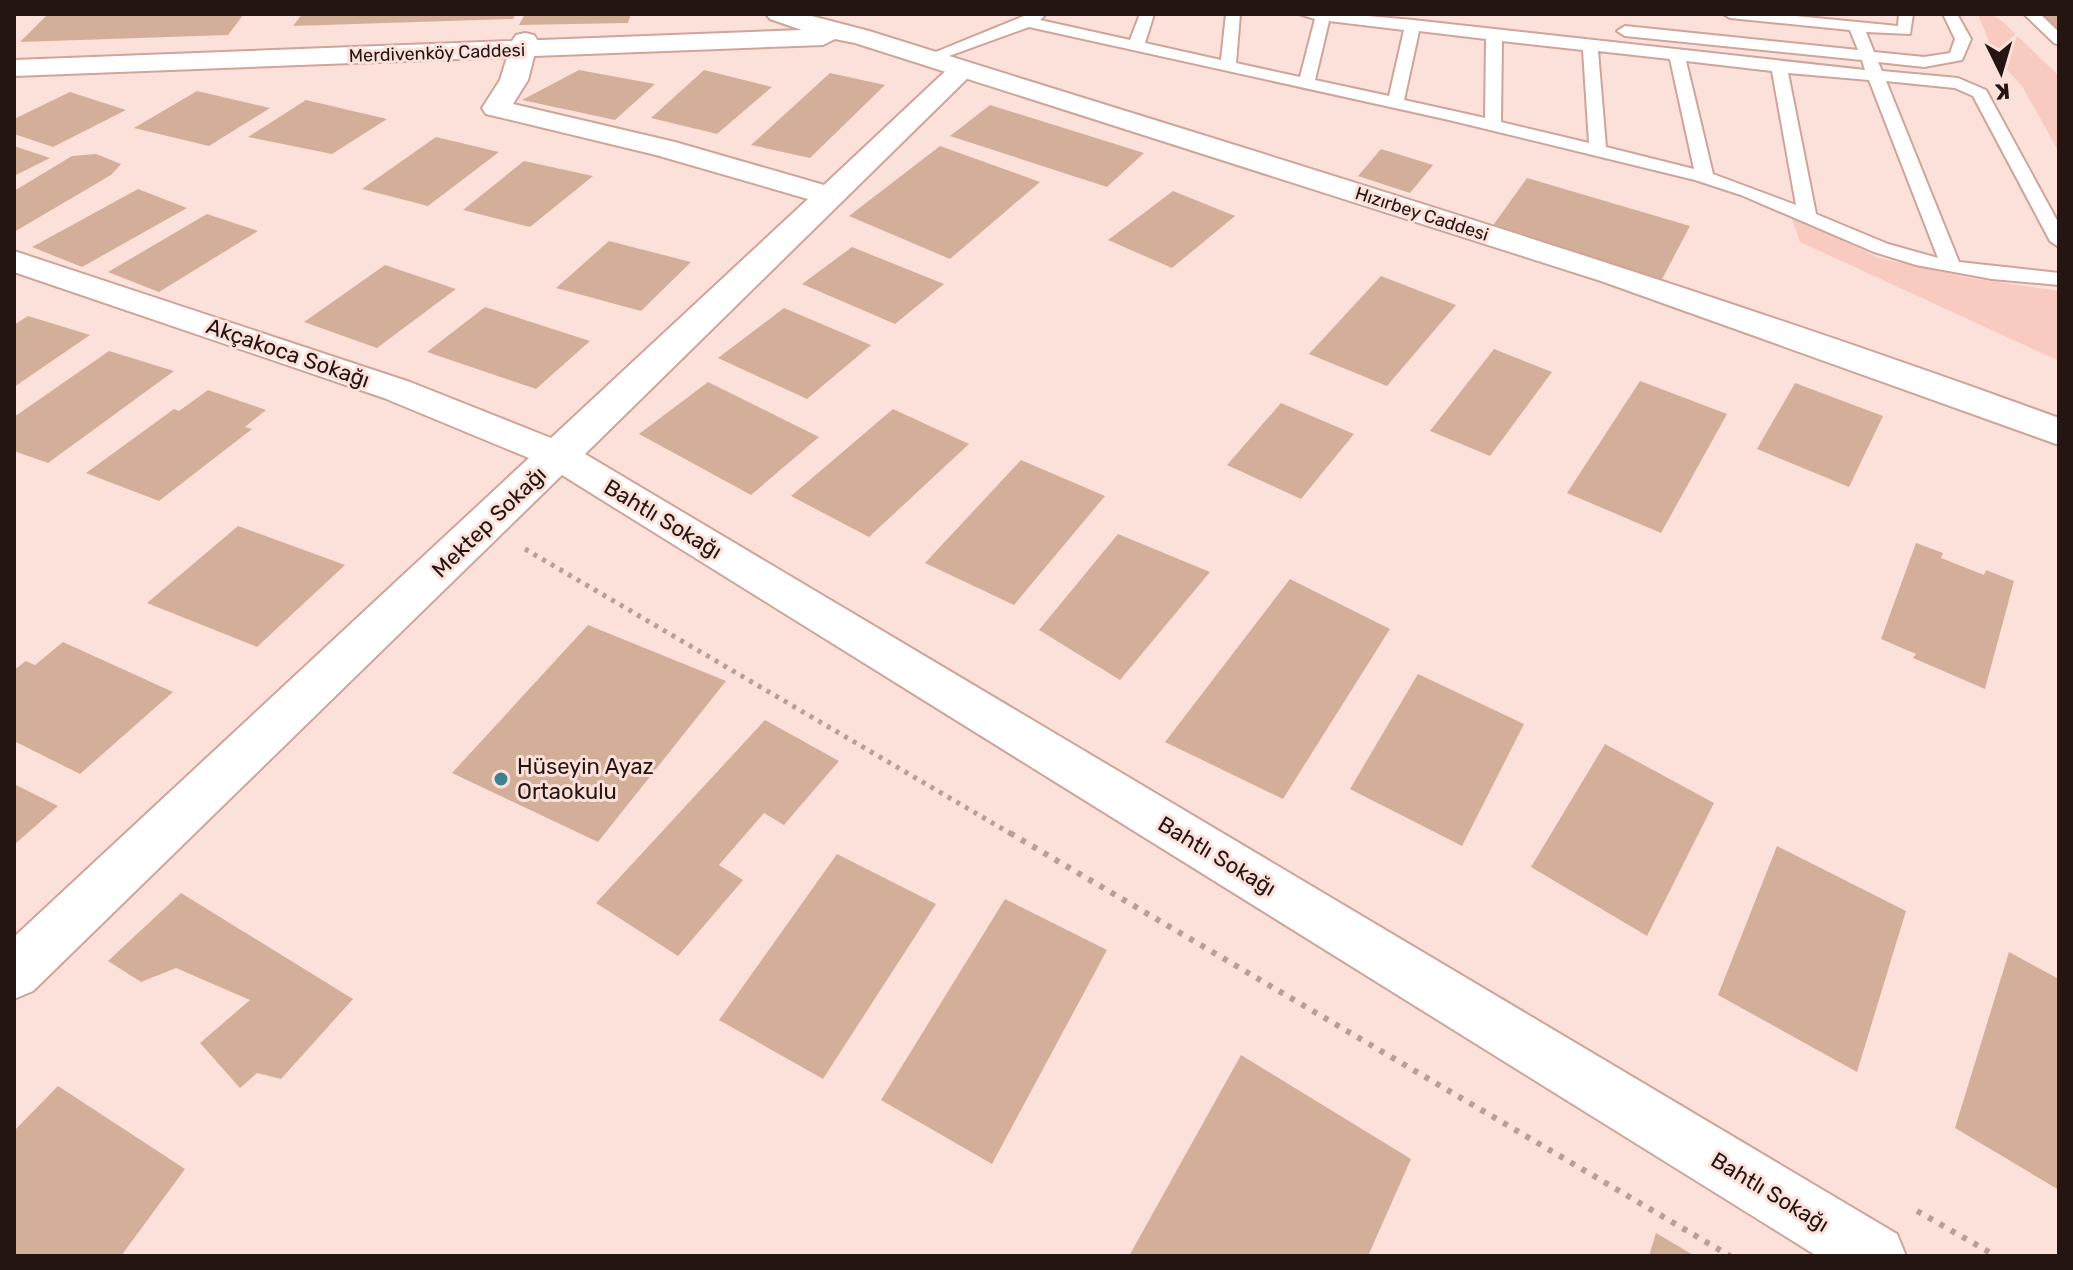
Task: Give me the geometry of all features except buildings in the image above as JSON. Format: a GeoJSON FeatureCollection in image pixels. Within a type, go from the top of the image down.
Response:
{"type":"FeatureCollection","features":[{"type":"Feature","properties":{"kind":"street","name":"Hızırbey Caddesi"},"geometry":{"type":"LineString","coordinates":[[779,14],[828,30],[860,36],[1346,189],[1855,356],[2059,432]]}},
{"type":"Feature","properties":{"kind":"street"},"geometry":{"type":"LineString","coordinates":[[14,58],[525,45],[828,30]]}},
{"type":"Feature","properties":{"kind":"street","name":"Merdivenköy Caddesi"},"geometry":{"type":"LineString","coordinates":[[14,68],[525,45],[860,36]]}},
{"type":"Feature","properties":{"kind":"street"},"geometry":{"type":"LineString","coordinates":[[525,45],[514,80],[496,108],[665,148],[830,196]]}},
{"type":"Feature","properties":{"kind":"street","name":"Mektep Sokağı"},"geometry":{"type":"LineString","coordinates":[[14,973],[830,196],[946,64]]}},
{"type":"Feature","properties":{"kind":"street","name":"Akçakoca Sokağı"},"geometry":{"type":"LineString","coordinates":[[14,261],[397,390],[558,455]]}},
{"type":"Feature","properties":{"kind":"street","name":"Bahtlı Sokağı"},"geometry":{"type":"LineString","coordinates":[[558,455],[1875,1256]]}},
{"type":"Feature","properties":{"kind":"lane"},"geometry":{"type":"LineString","coordinates":[[1136,46],[1147,14]]}},
{"type":"Feature","properties":{"kind":"lane"},"geometry":{"type":"LineString","coordinates":[[1228,67],[1233,14]]}},
{"type":"Feature","properties":{"kind":"lane"},"geometry":{"type":"LineString","coordinates":[[1730,14],[1905,31],[1906,14]]}},
{"type":"Feature","properties":{"kind":"lane"},"geometry":{"type":"LineString","coordinates":[[1616,30],[1924,62],[1956,57],[1963,39],[1950,14]]}},
{"type":"Feature","properties":{"kind":"lane"},"geometry":{"type":"LineString","coordinates":[[2031,14],[2059,40]]}},
{"type":"Feature","properties":{"kind":"lane"},"geometry":{"type":"LineString","coordinates":[[1306,85],[1315,15],[1779,67],[1958,83],[1980,93],[2059,241]]}},
{"type":"Feature","properties":{"kind":"lane"},"geometry":{"type":"LineString","coordinates":[[946,64],[1033,18],[1136,46],[1598,150],[1705,178],[1807,214],[1882,248],[1950,265],[2059,279]]}},
{"type":"Feature","properties":{"kind":"lane"},"geometry":{"type":"LineString","coordinates":[[1395,105],[1413,25]]}},
{"type":"Feature","properties":{"kind":"lane"},"geometry":{"type":"LineString","coordinates":[[1856,26],[1950,265]]}},
{"type":"Feature","properties":{"kind":"lane"},"geometry":{"type":"LineString","coordinates":[[1493,127],[1494,34]]}},
{"type":"Feature","properties":{"kind":"lane"},"geometry":{"type":"LineString","coordinates":[[1590,44],[1598,150]]}},
{"type":"Feature","properties":{"kind":"lane"},"geometry":{"type":"LineString","coordinates":[[1677,56],[1705,178]]}},
{"type":"Feature","properties":{"kind":"lane"},"geometry":{"type":"LineString","coordinates":[[1779,67],[1807,214]]}},
{"type":"Feature","properties":{"kind":"path"},"geometry":{"type":"LineString","coordinates":[[520,546],[1730,1256]]}},
{"type":"Feature","properties":{"kind":"shaded area"},"geometry":{"type":"Polygon","coordinates":[[[1978,14],[1991,14],[2002,21],[2059,76],[2059,152],[2022,86],[1995,57],[1978,14]]]}},
{"type":"Feature","properties":{"kind":"shaded area"},"geometry":{"type":"Polygon","coordinates":[[[1790,214],[1879,258],[1970,278],[2059,291],[2059,361],[1800,242],[1790,214]]]}},
{"type":"Feature","properties":{"kind":"place","name":"Hüseyin Ayaz Ortaokulu"},"geometry":{"type":"Point","coordinates":[501,779]}}]}
